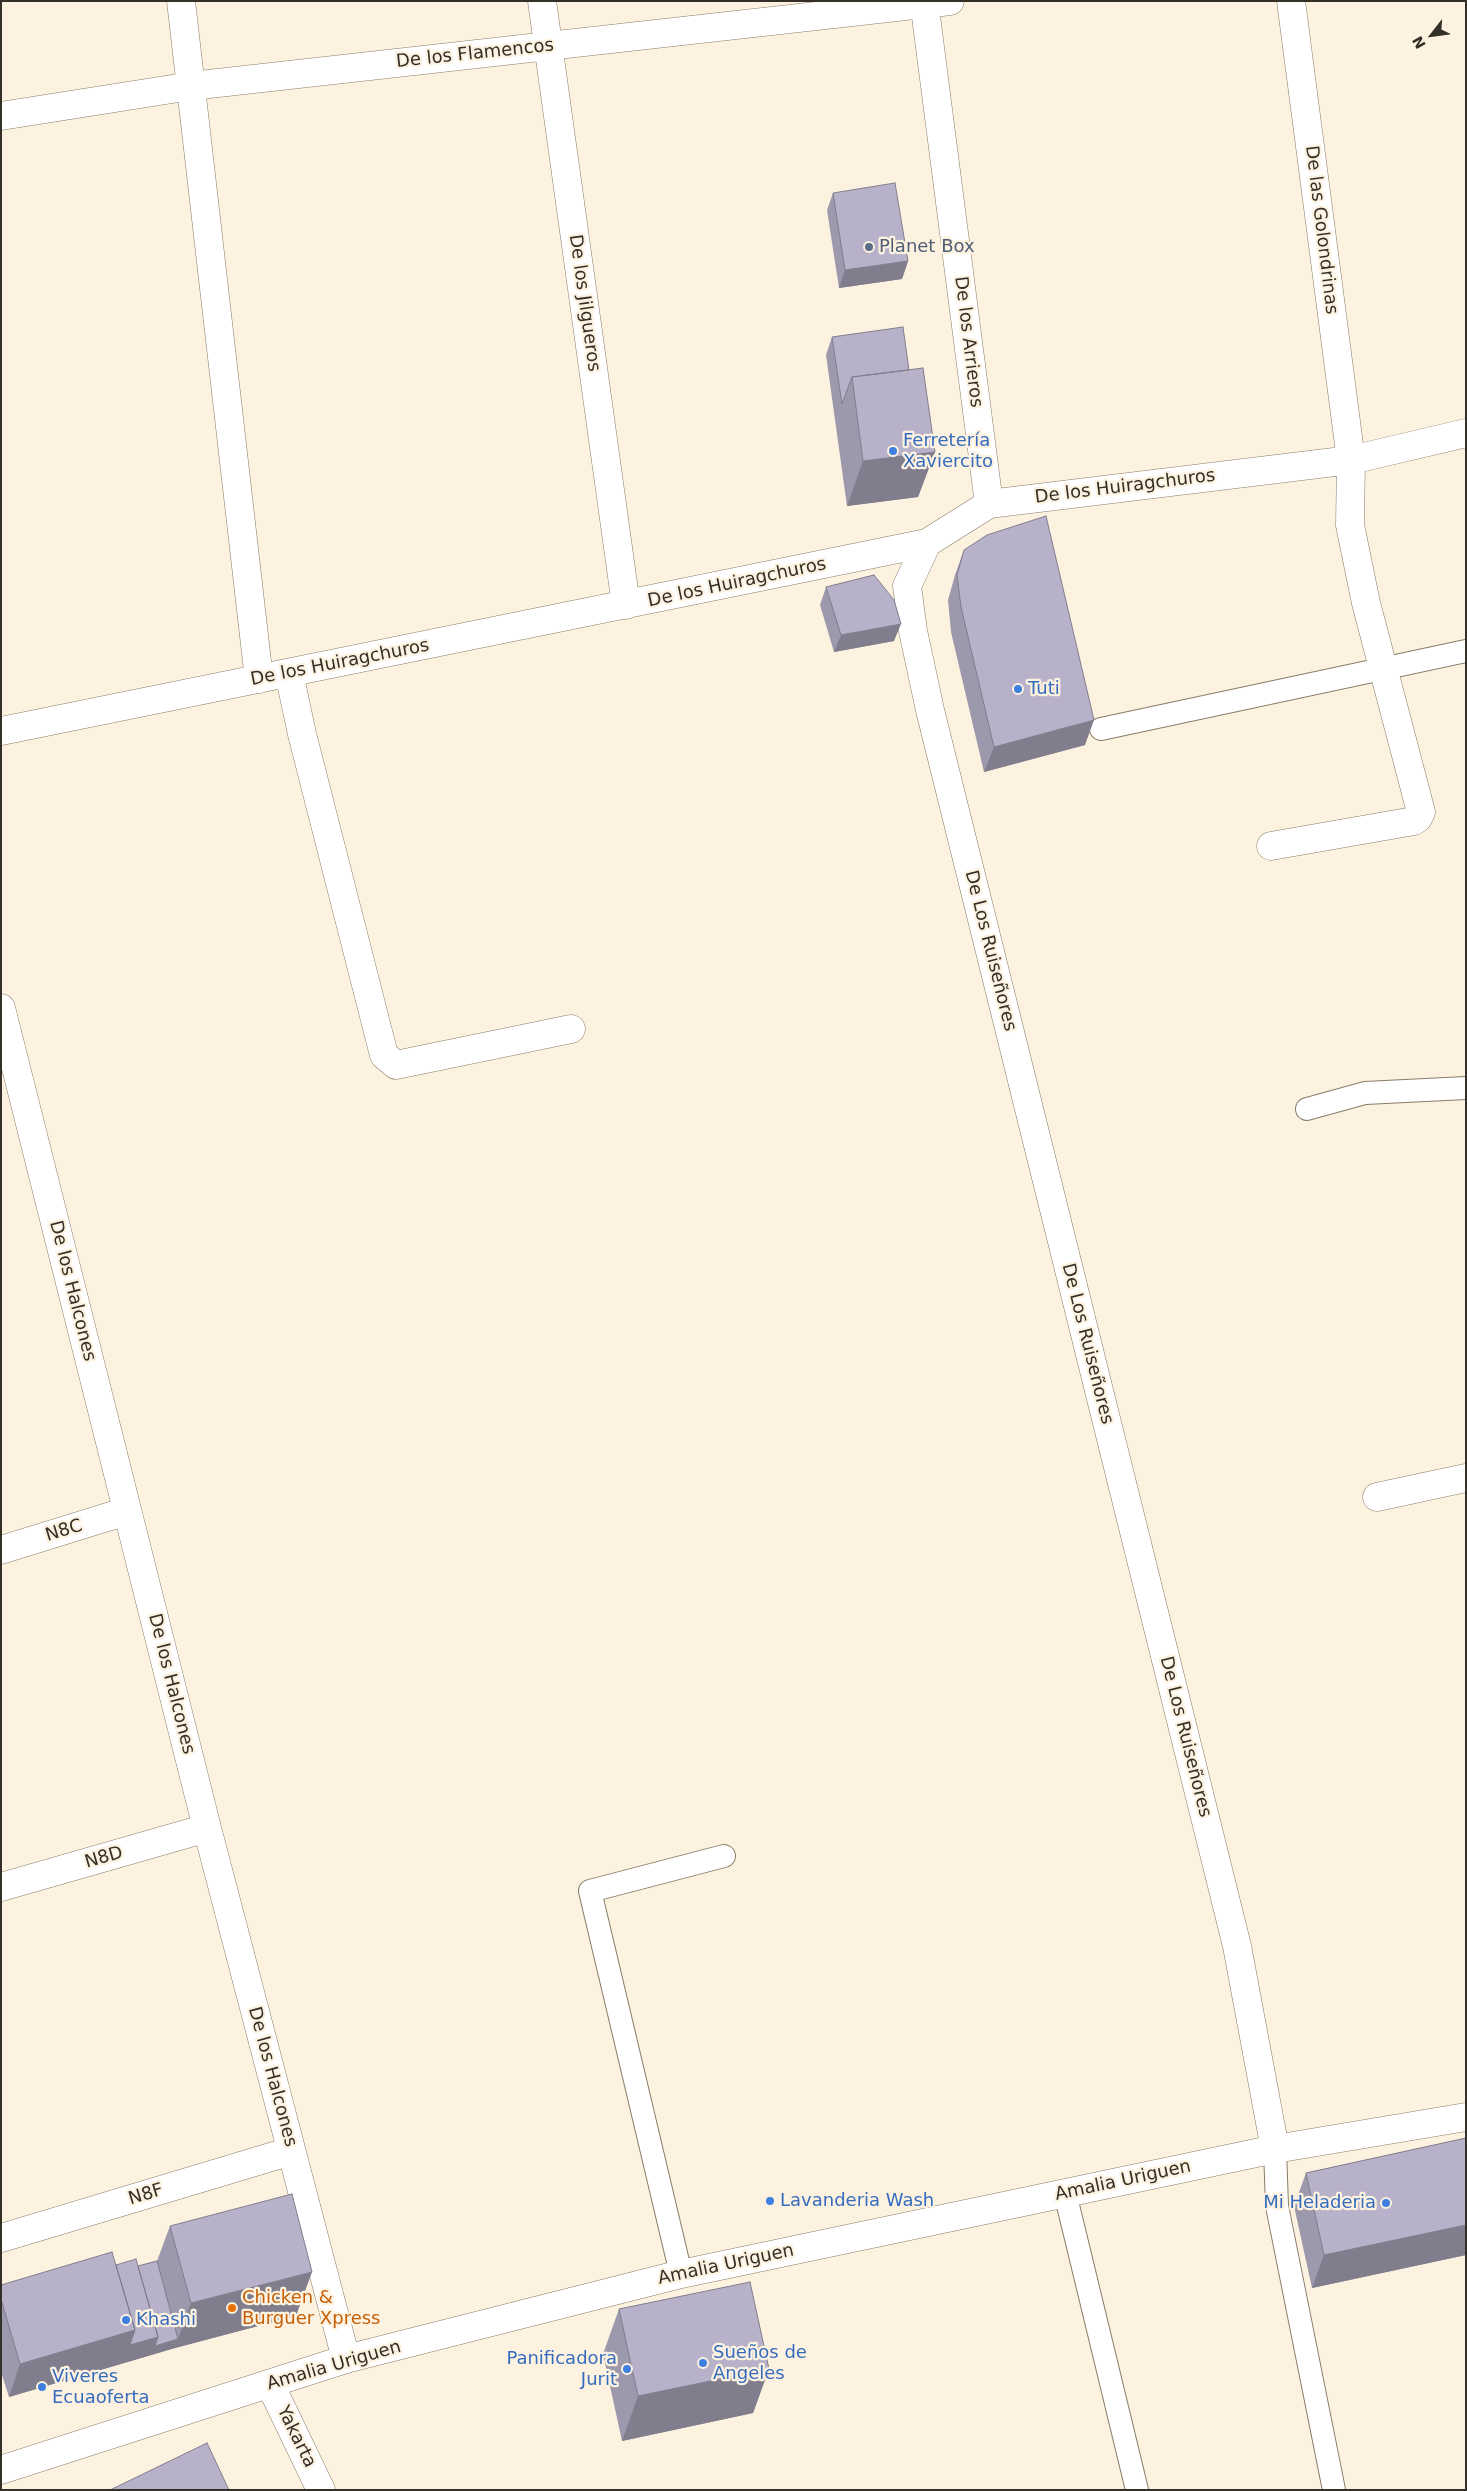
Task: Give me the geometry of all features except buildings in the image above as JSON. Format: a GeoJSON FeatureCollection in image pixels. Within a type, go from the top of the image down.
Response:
{"type":"FeatureCollection","features":[{"type":"Feature","properties":{"kind":"street"},"geometry":{"type":"LineString","coordinates":[[181,1],[260,679]]}},
{"type":"Feature","properties":{"kind":"street","name":"De los Jilgueros"},"geometry":{"type":"LineString","coordinates":[[542,1],[626,605]]}},
{"type":"Feature","properties":{"kind":"street","name":"De las Golondrinas"},"geometry":{"type":"LineString","coordinates":[[1271,846],[1414,821],[1421,812],[1366,603],[1350,525],[1351,460],[1291,1]]}},
{"type":"Feature","properties":{"kind":"street","name":"De los Flamencos"},"geometry":{"type":"LineString","coordinates":[[1,116],[191,86],[933,2]]}},
{"type":"Feature","properties":{"kind":"street","name":"De los Arrieros"},"geometry":{"type":"LineString","coordinates":[[933,2],[989,504]]}},
{"type":"Feature","properties":{"kind":"street","name":"De los Huiragchuros"},"geometry":{"type":"LineString","coordinates":[[1,731],[927,543],[989,504],[1351,460],[1466,433]]}},
{"type":"Feature","properties":{"kind":"street","name":"De Los Ruiseñores"},"geometry":{"type":"LineString","coordinates":[[927,543],[907,586],[913,631],[932,720],[1237,1946],[1275,2149]]}},
{"type":"Feature","properties":{"kind":"street"},"geometry":{"type":"LineString","coordinates":[[289,673],[302,734],[384,1055],[396,1065],[570,1029]]}},
{"type":"Feature","properties":{"kind":"street","name":"De los Halcones"},"geometry":{"type":"LineString","coordinates":[[1,1008],[207,1828],[346,2359]]}},
{"type":"Feature","properties":{"kind":"street"},"geometry":{"type":"LineString","coordinates":[[1377,1497],[1466,1478]]}},
{"type":"Feature","properties":{"kind":"street","name":"N8C"},"geometry":{"type":"LineString","coordinates":[[1,1550],[127,1511]]}},
{"type":"Feature","properties":{"kind":"street","name":"N8D"},"geometry":{"type":"LineString","coordinates":[[1,1887],[207,1828]]}},
{"type":"Feature","properties":{"kind":"street","name":"Amalia Uriguen"},"geometry":{"type":"LineString","coordinates":[[1,2470],[346,2359],[681,2274],[1275,2149],[1466,2117]]}},
{"type":"Feature","properties":{"kind":"street","name":"N8F"},"geometry":{"type":"LineString","coordinates":[[1,2238],[291,2151]]}},
{"type":"Feature","properties":{"kind":"street","name":"Yakarta"},"geometry":{"type":"LineString","coordinates":[[270,2384],[321,2490]]}},
{"type":"Feature","properties":{"kind":"lane"},"geometry":{"type":"LineString","coordinates":[[1101,729],[1383,667],[1466,651]]}},
{"type":"Feature","properties":{"kind":"lane"},"geometry":{"type":"LineString","coordinates":[[1307,1109],[1365,1093],[1466,1088]]}},
{"type":"Feature","properties":{"kind":"lane"},"geometry":{"type":"LineString","coordinates":[[681,2274],[590,1891],[724,1856]]}},
{"type":"Feature","properties":{"kind":"lane"},"geometry":{"type":"LineString","coordinates":[[1275,2149],[1277,2206],[1334,2490]]}},
{"type":"Feature","properties":{"kind":"lane"},"geometry":{"type":"LineString","coordinates":[[1065,2193],[1137,2490]]}},
{"type":"Feature","properties":{"kind":"place","name":"Planet Box"},"geometry":{"type":"Point","coordinates":[869,247]}},
{"type":"Feature","properties":{"kind":"place","name":"Ferretería Xaviercito"},"geometry":{"type":"Point","coordinates":[893,451]}},
{"type":"Feature","properties":{"kind":"place","name":"Tuti"},"geometry":{"type":"Point","coordinates":[1018,689]}},
{"type":"Feature","properties":{"kind":"place","name":"Lavanderia Wash"},"geometry":{"type":"Point","coordinates":[770,2201]}},
{"type":"Feature","properties":{"kind":"place","name":"Mi Heladeria"},"geometry":{"type":"Point","coordinates":[1386,2203]}},
{"type":"Feature","properties":{"kind":"place","name":"Chicken & Burguer Xpress"},"geometry":{"type":"Point","coordinates":[232,2308]}},
{"type":"Feature","properties":{"kind":"place","name":"Khashi"},"geometry":{"type":"Point","coordinates":[126,2320]}},
{"type":"Feature","properties":{"kind":"place","name":"Sueños de Angeles"},"geometry":{"type":"Point","coordinates":[703,2363]}},
{"type":"Feature","properties":{"kind":"place","name":"Panificadora Jurit"},"geometry":{"type":"Point","coordinates":[627,2369]}},
{"type":"Feature","properties":{"kind":"place","name":"Viveres Ecuaoferta"},"geometry":{"type":"Point","coordinates":[42,2387]}}]}
